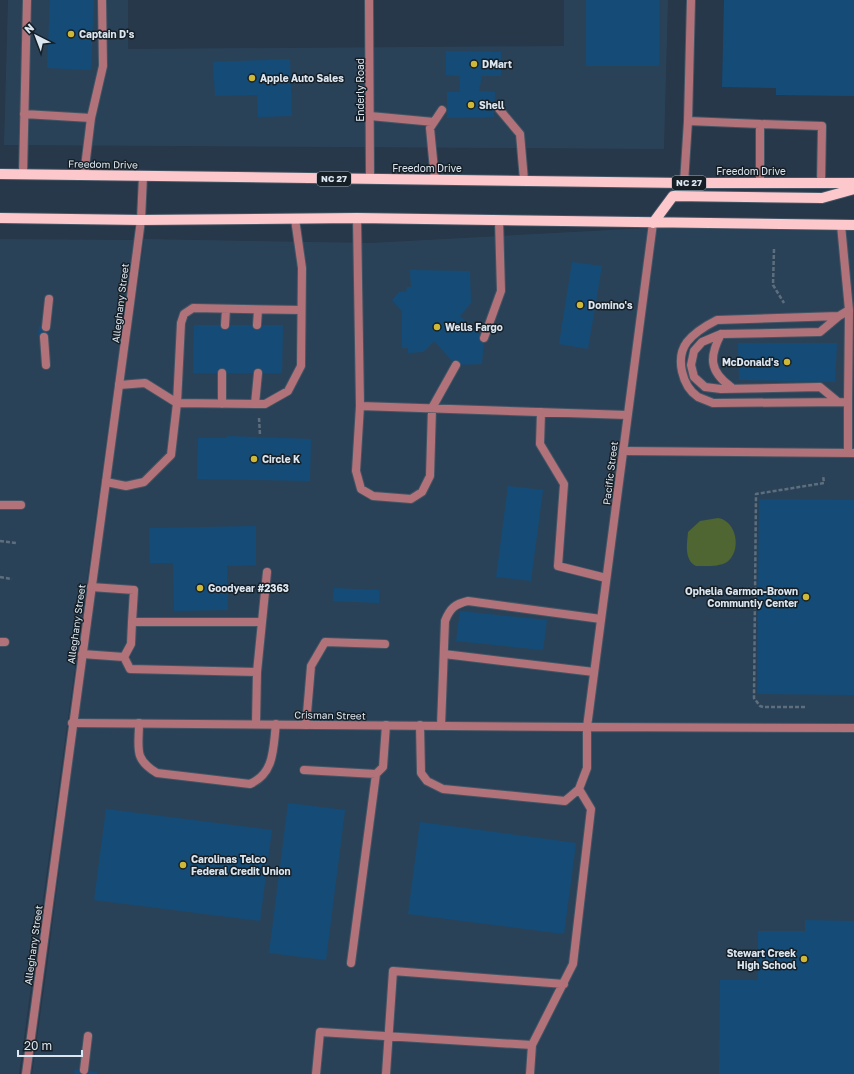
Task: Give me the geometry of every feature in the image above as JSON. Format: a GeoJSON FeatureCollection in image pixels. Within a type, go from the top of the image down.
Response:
{"type":"FeatureCollection","features":[{"type":"Feature","properties":{"kind":"main road","name":"Freedom Drive"},"geometry":{"type":"LineString","coordinates":[[0,174],[684,183],[854,183]]}},
{"type":"Feature","properties":{"kind":"main road"},"geometry":{"type":"LineString","coordinates":[[653,223],[673,196],[822,198],[854,189]]}},
{"type":"Feature","properties":{"kind":"main road"},"geometry":{"type":"LineString","coordinates":[[0,218],[141,220],[356,218],[854,225]]}},
{"type":"Feature","properties":{"kind":"street"},"geometry":{"type":"LineString","coordinates":[[23,174],[27,0]]}},
{"type":"Feature","properties":{"kind":"street"},"geometry":{"type":"LineString","coordinates":[[84,175],[91,118],[103,66],[102,0]]}},
{"type":"Feature","properties":{"kind":"street","name":"Enderly Road"},"geometry":{"type":"LineString","coordinates":[[369,0],[370,179]]}},
{"type":"Feature","properties":{"kind":"street"},"geometry":{"type":"LineString","coordinates":[[684,183],[688,121],[691,0]]}},
{"type":"Feature","properties":{"kind":"street"},"geometry":{"type":"LineString","coordinates":[[499,109],[520,134],[524,180]]}},
{"type":"Feature","properties":{"kind":"street"},"geometry":{"type":"LineString","coordinates":[[435,180],[430,128],[442,110]]}},
{"type":"Feature","properties":{"kind":"street"},"geometry":{"type":"LineString","coordinates":[[24,114],[91,118]]}},
{"type":"Feature","properties":{"kind":"street"},"geometry":{"type":"LineString","coordinates":[[370,116],[434,122]]}},
{"type":"Feature","properties":{"kind":"street"},"geometry":{"type":"LineString","coordinates":[[688,121],[822,126],[821,183]]}},
{"type":"Feature","properties":{"kind":"street"},"geometry":{"type":"LineString","coordinates":[[760,124],[760,183]]}},
{"type":"Feature","properties":{"kind":"street","name":"Alleghany Street"},"geometry":{"type":"LineString","coordinates":[[26,1074],[72,723],[141,220],[143,176]]}},
{"type":"Feature","properties":{"kind":"street"},"geometry":{"type":"LineString","coordinates":[[356,218],[360,406],[356,471],[361,489],[373,496],[411,499],[422,492],[430,476],[432,408],[456,365]]}},
{"type":"Feature","properties":{"kind":"street"},"geometry":{"type":"LineString","coordinates":[[119,385],[145,383],[177,403],[265,404],[288,391],[301,366],[302,268],[294,219]]}},
{"type":"Feature","properties":{"kind":"street"},"geometry":{"type":"LineString","coordinates":[[484,338],[501,291],[499,220]]}},
{"type":"Feature","properties":{"kind":"street","name":"Pacific Street"},"geometry":{"type":"LineString","coordinates":[[579,789],[587,768],[587,727],[653,223]]}},
{"type":"Feature","properties":{"kind":"street"},"geometry":{"type":"LineString","coordinates":[[623,450],[851,453],[848,402],[849,310],[841,225]]}},
{"type":"Feature","properties":{"kind":"street"},"geometry":{"type":"LineString","coordinates":[[46,327],[49,299]]}},
{"type":"Feature","properties":{"kind":"street"},"geometry":{"type":"LineString","coordinates":[[106,482],[126,486],[144,482],[171,455],[177,403],[181,323],[184,314],[193,308],[301,310]]}},
{"type":"Feature","properties":{"kind":"street"},"geometry":{"type":"LineString","coordinates":[[225,325],[226,309]]}},
{"type":"Feature","properties":{"kind":"street"},"geometry":{"type":"LineString","coordinates":[[257,325],[258,310]]}},
{"type":"Feature","properties":{"kind":"street"},"geometry":{"type":"LineString","coordinates":[[837,401],[820,387],[705,387],[694,378],[691,365],[694,351],[702,342],[721,334],[820,332],[839,316],[849,310]]}},
{"type":"Feature","properties":{"kind":"street"},"geometry":{"type":"LineString","coordinates":[[839,316],[717,320],[702,328],[687,342],[681,367],[683,379],[689,388],[698,397],[713,403],[848,402]]}},
{"type":"Feature","properties":{"kind":"street"},"geometry":{"type":"LineString","coordinates":[[721,334],[715,345],[713,365],[721,380],[731,387]]}},
{"type":"Feature","properties":{"kind":"street"},"geometry":{"type":"LineString","coordinates":[[44,337],[46,365]]}},
{"type":"Feature","properties":{"kind":"street"},"geometry":{"type":"LineString","coordinates":[[222,372],[222,404]]}},
{"type":"Feature","properties":{"kind":"street"},"geometry":{"type":"LineString","coordinates":[[255,404],[258,373]]}},
{"type":"Feature","properties":{"kind":"street"},"geometry":{"type":"LineString","coordinates":[[360,406],[627,415]]}},
{"type":"Feature","properties":{"kind":"street"},"geometry":{"type":"LineString","coordinates":[[541,412],[540,444],[564,484],[558,566],[606,578]]}},
{"type":"Feature","properties":{"kind":"street"},"geometry":{"type":"LineString","coordinates":[[0,505],[21,505]]}},
{"type":"Feature","properties":{"kind":"street"},"geometry":{"type":"LineString","coordinates":[[256,724],[257,672],[267,572]]}},
{"type":"Feature","properties":{"kind":"street"},"geometry":{"type":"LineString","coordinates":[[91,587],[134,590],[130,644],[124,657]]}},
{"type":"Feature","properties":{"kind":"street"},"geometry":{"type":"LineString","coordinates":[[441,726],[445,621],[448,612],[456,604],[468,602],[601,619]]}},
{"type":"Feature","properties":{"kind":"street"},"geometry":{"type":"LineString","coordinates":[[132,622],[262,622]]}},
{"type":"Feature","properties":{"kind":"street"},"geometry":{"type":"LineString","coordinates":[[306,725],[311,666],[325,642],[385,644]]}},
{"type":"Feature","properties":{"kind":"street"},"geometry":{"type":"LineString","coordinates":[[82,654],[124,657]]}},
{"type":"Feature","properties":{"kind":"street"},"geometry":{"type":"LineString","coordinates":[[444,654],[594,672]]}},
{"type":"Feature","properties":{"kind":"street"},"geometry":{"type":"LineString","coordinates":[[124,657],[130,669],[257,672]]}},
{"type":"Feature","properties":{"kind":"street","name":"Crisman Street"},"geometry":{"type":"LineString","coordinates":[[72,723],[854,728]]}},
{"type":"Feature","properties":{"kind":"street"},"geometry":{"type":"LineString","coordinates":[[139,723],[140,756],[145,766],[157,773],[250,784],[261,779],[270,767],[276,724]]}},
{"type":"Feature","properties":{"kind":"street"},"geometry":{"type":"LineString","coordinates":[[351,963],[376,774],[383,767],[386,725]]}},
{"type":"Feature","properties":{"kind":"street"},"geometry":{"type":"LineString","coordinates":[[420,725],[421,773],[427,780],[443,789],[565,801],[579,789],[591,810],[573,964],[532,1045],[530,1074]]}},
{"type":"Feature","properties":{"kind":"street"},"geometry":{"type":"LineString","coordinates":[[304,770],[376,774]]}},
{"type":"Feature","properties":{"kind":"street"},"geometry":{"type":"LineString","coordinates":[[386,1074],[393,971],[564,984]]}},
{"type":"Feature","properties":{"kind":"street"},"geometry":{"type":"LineString","coordinates":[[316,1074],[320,1032],[532,1045]]}},
{"type":"Feature","properties":{"kind":"street"},"geometry":{"type":"LineString","coordinates":[[84,1070],[88,1036]]}},
{"type":"Feature","properties":{"kind":"path"},"geometry":{"type":"LineString","coordinates":[[773,285],[774,248]]}},
{"type":"Feature","properties":{"kind":"path"},"geometry":{"type":"LineString","coordinates":[[805,707],[763,707],[760,706],[754,698],[756,494],[824,483],[823,474]]}},
{"type":"Feature","properties":{"kind":"path"},"geometry":{"type":"LineString","coordinates":[[0,541],[16,543]]}},
{"type":"Feature","properties":{"kind":"path"},"geometry":{"type":"LineString","coordinates":[[0,577],[12,579]]}},
{"type":"Feature","properties":{"kind":"shaded area"},"geometry":{"type":"Polygon","coordinates":[[[8,0],[128,0],[128,49],[564,46],[564,0],[668,0],[664,149],[4,145],[8,0]]]}},
{"type":"Feature","properties":{"kind":"shaded area"},"geometry":{"type":"Polygon","coordinates":[[[647,228],[854,231],[854,1074],[32,1074],[78,718],[144,239],[370,243],[647,228]]]}},
{"type":"Feature","properties":{"kind":"shaded area"},"geometry":{"type":"Polygon","coordinates":[[[0,239],[134,240],[19,1074],[0,1074],[0,239]]]}},
{"type":"Feature","properties":{"kind":"green space"},"geometry":{"type":"Polygon","coordinates":[[[718,518],[724,520],[733,530],[736,544],[735,551],[732,557],[724,564],[696,566],[692,563],[688,556],[688,532],[700,521],[718,518]]]}},
{"type":"Feature","properties":{"kind":"building","name":"Captain D's"},"geometry":{"type":"Polygon","coordinates":[[[50,0],[94,0],[91,70],[47,68],[50,0]]]}},
{"type":"Feature","properties":{"kind":"building"},"geometry":{"type":"Polygon","coordinates":[[[586,0],[659,0],[659,66],[586,66],[586,0]]]}},
{"type":"Feature","properties":{"kind":"building"},"geometry":{"type":"Polygon","coordinates":[[[724,0],[854,0],[854,96],[776,95],[776,88],[722,87],[724,0]]]}},
{"type":"Feature","properties":{"kind":"building"},"geometry":{"type":"Polygon","coordinates":[[[446,51],[501,52],[501,76],[482,76],[479,91],[495,92],[494,117],[447,118],[447,92],[460,92],[460,76],[446,75],[446,51]]]}},
{"type":"Feature","properties":{"kind":"building","name":"Apple Auto Sales"},"geometry":{"type":"Polygon","coordinates":[[[290,59],[292,116],[258,117],[257,95],[215,96],[213,62],[290,59]]]}},
{"type":"Feature","properties":{"kind":"building","name":"Domino's"},"geometry":{"type":"Polygon","coordinates":[[[572,262],[602,266],[588,349],[559,344],[572,262]]]}},
{"type":"Feature","properties":{"kind":"building","name":"Wells Fargo"},"geometry":{"type":"Polygon","coordinates":[[[410,270],[470,271],[471,303],[460,316],[484,338],[482,364],[456,365],[434,341],[423,352],[408,353],[408,348],[402,348],[402,311],[392,300],[399,292],[406,292],[407,287],[411,287],[410,270]]]}},
{"type":"Feature","properties":{"kind":"building"},"geometry":{"type":"Polygon","coordinates":[[[194,325],[283,325],[282,373],[193,373],[194,325]]]}},
{"type":"Feature","properties":{"kind":"building"},"geometry":{"type":"Polygon","coordinates":[[[39,326],[49,327],[48,338],[38,336],[39,326]]]}},
{"type":"Feature","properties":{"kind":"building","name":"McDonald's"},"geometry":{"type":"Polygon","coordinates":[[[738,343],[837,343],[835,382],[739,380],[738,343]]]}},
{"type":"Feature","properties":{"kind":"building","name":"Circle K"},"geometry":{"type":"Polygon","coordinates":[[[227,436],[311,439],[310,481],[197,479],[198,438],[227,438],[227,436]]]}},
{"type":"Feature","properties":{"kind":"building"},"geometry":{"type":"Polygon","coordinates":[[[508,486],[543,490],[531,581],[496,577],[508,486]]]}},
{"type":"Feature","properties":{"kind":"building","name":"Ophelia Garmon-Brown Communtiy Center"},"geometry":{"type":"Polygon","coordinates":[[[759,499],[854,500],[854,695],[757,694],[759,499]]]}},
{"type":"Feature","properties":{"kind":"building","name":"Goodyear #2363"},"geometry":{"type":"Polygon","coordinates":[[[256,526],[256,565],[227,566],[228,610],[174,611],[173,563],[150,563],[149,528],[256,526]]]}},
{"type":"Feature","properties":{"kind":"building"},"geometry":{"type":"Polygon","coordinates":[[[334,588],[379,590],[379,603],[333,601],[334,588]]]}},
{"type":"Feature","properties":{"kind":"building"},"geometry":{"type":"Polygon","coordinates":[[[460,611],[547,620],[543,650],[456,641],[460,611]]]}},
{"type":"Feature","properties":{"kind":"building"},"geometry":{"type":"Polygon","coordinates":[[[288,803],[345,810],[326,960],[269,953],[288,803]]]}},
{"type":"Feature","properties":{"kind":"building","name":"Carolinas Telco Federal Credit Union"},"geometry":{"type":"Polygon","coordinates":[[[106,809],[272,830],[260,921],[94,900],[106,809]]]}},
{"type":"Feature","properties":{"kind":"building"},"geometry":{"type":"Polygon","coordinates":[[[420,822],[576,843],[564,934],[408,914],[420,822]]]}},
{"type":"Feature","properties":{"kind":"building"},"geometry":{"type":"Polygon","coordinates":[[[805,920],[854,921],[854,1074],[719,1074],[720,980],[758,980],[758,931],[805,931],[805,920]]]}},
{"type":"Feature","properties":{"kind":"building"},"geometry":{"type":"Polygon","coordinates":[[[75,1069],[97,1072],[97,1074],[74,1074],[75,1069]]]}},
{"type":"Feature","properties":{"kind":"place","name":"Captain D's"},"geometry":{"type":"Point","coordinates":[71,34]}},
{"type":"Feature","properties":{"kind":"place","name":"DMart"},"geometry":{"type":"Point","coordinates":[474,64]}},
{"type":"Feature","properties":{"kind":"place","name":"Apple Auto Sales"},"geometry":{"type":"Point","coordinates":[252,78]}},
{"type":"Feature","properties":{"kind":"place","name":"Shell"},"geometry":{"type":"Point","coordinates":[471,105]}},
{"type":"Feature","properties":{"kind":"place","name":"Domino's"},"geometry":{"type":"Point","coordinates":[580,305]}},
{"type":"Feature","properties":{"kind":"place","name":"Wells Fargo"},"geometry":{"type":"Point","coordinates":[437,327]}},
{"type":"Feature","properties":{"kind":"place","name":"McDonald's"},"geometry":{"type":"Point","coordinates":[787,362]}},
{"type":"Feature","properties":{"kind":"place","name":"Circle K"},"geometry":{"type":"Point","coordinates":[254,459]}},
{"type":"Feature","properties":{"kind":"place","name":"Goodyear #2363"},"geometry":{"type":"Point","coordinates":[200,588]}},
{"type":"Feature","properties":{"kind":"place","name":"Ophelia Garmon-Brown Communtiy Center"},"geometry":{"type":"Point","coordinates":[806,597]}},
{"type":"Feature","properties":{"kind":"place","name":"Carolinas Telco Federal Credit Union"},"geometry":{"type":"Point","coordinates":[183,865]}},
{"type":"Feature","properties":{"kind":"place","name":"Stewart Creek High School"},"geometry":{"type":"Point","coordinates":[804,959]}}]}
